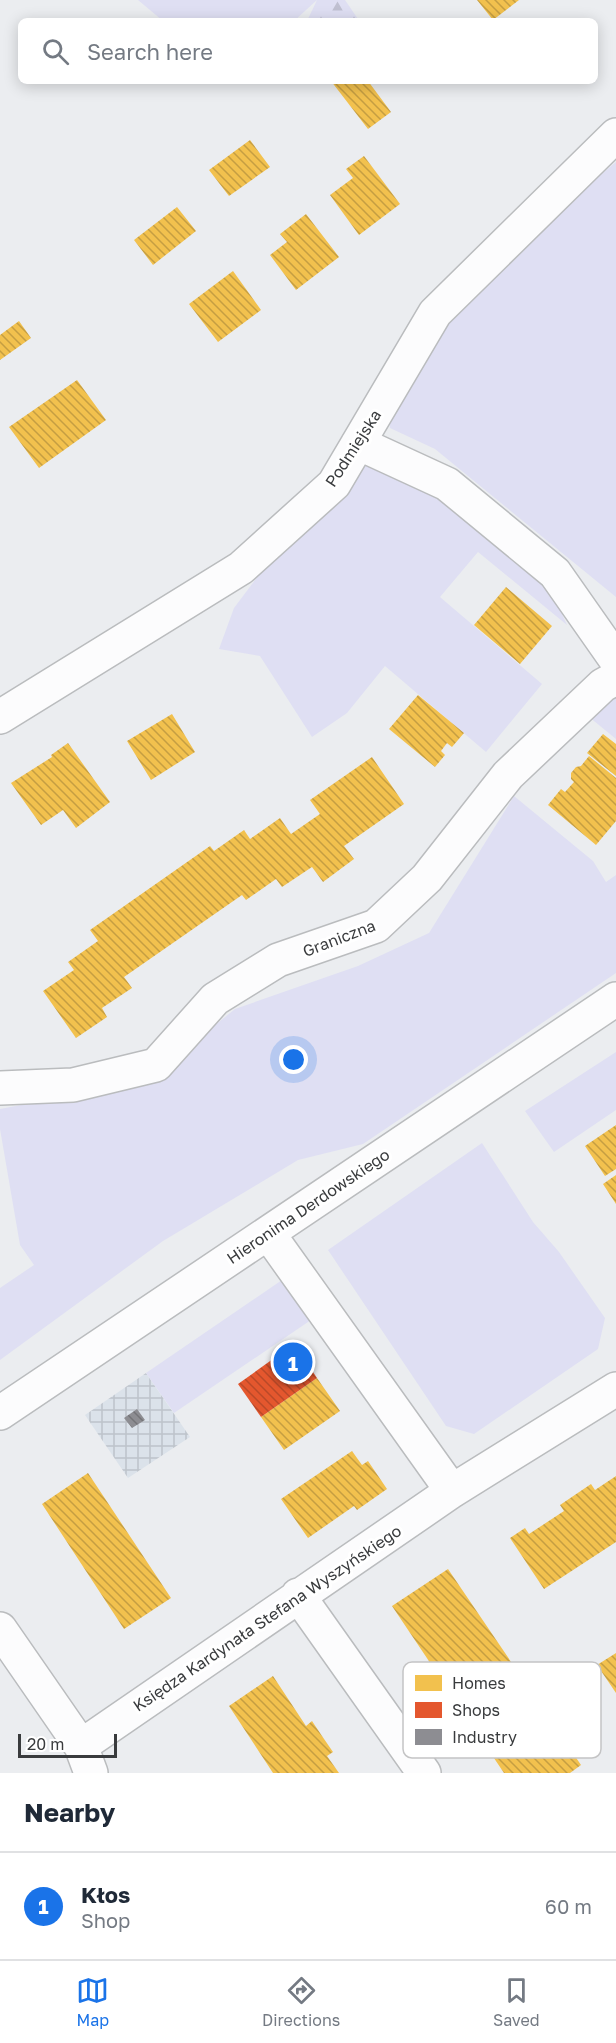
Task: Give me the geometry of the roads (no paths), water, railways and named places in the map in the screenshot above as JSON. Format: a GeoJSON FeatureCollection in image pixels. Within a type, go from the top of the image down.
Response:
{"type":"FeatureCollection","features":[{"type":"Feature","properties":{"kind":"street","name":"Podmiejska"},"geometry":{"type":"LineString","coordinates":[[0,717],[242,568],[334,484],[435,313],[616,135]]}},
{"type":"Feature","properties":{"kind":"street"},"geometry":{"type":"LineString","coordinates":[[358,443],[447,484],[555,573],[616,660]]}},
{"type":"Feature","properties":{"kind":"street","name":"Graniczna"},"geometry":{"type":"LineString","coordinates":[[0,1088],[73,1085],[156,1065],[215,999],[278,960],[376,926],[427,878],[508,775],[603,685],[616,678]]}},
{"type":"Feature","properties":{"kind":"street","name":"Hieronima Derdowskiego"},"geometry":{"type":"LineString","coordinates":[[0,1413],[616,999]]}},
{"type":"Feature","properties":{"kind":"street"},"geometry":{"type":"LineString","coordinates":[[268,1233],[453,1491]]}},
{"type":"Feature","properties":{"kind":"street","name":"Księdza Kardynała Stefana Wyszyńskiego"},"geometry":{"type":"LineString","coordinates":[[0,1629],[86,1759],[298,1595],[453,1491],[616,1389]]}},
{"type":"Feature","properties":{"kind":"street"},"geometry":{"type":"LineString","coordinates":[[298,1595],[403,1743]]}},
{"type":"Feature","properties":{"kind":"street"},"geometry":{"type":"LineString","coordinates":[[413,1758],[424,1773]]}},
{"type":"Feature","properties":{"kind":"place","name":"Kłos"},"geometry":{"type":"Point","coordinates":[293,1362]}}]}
